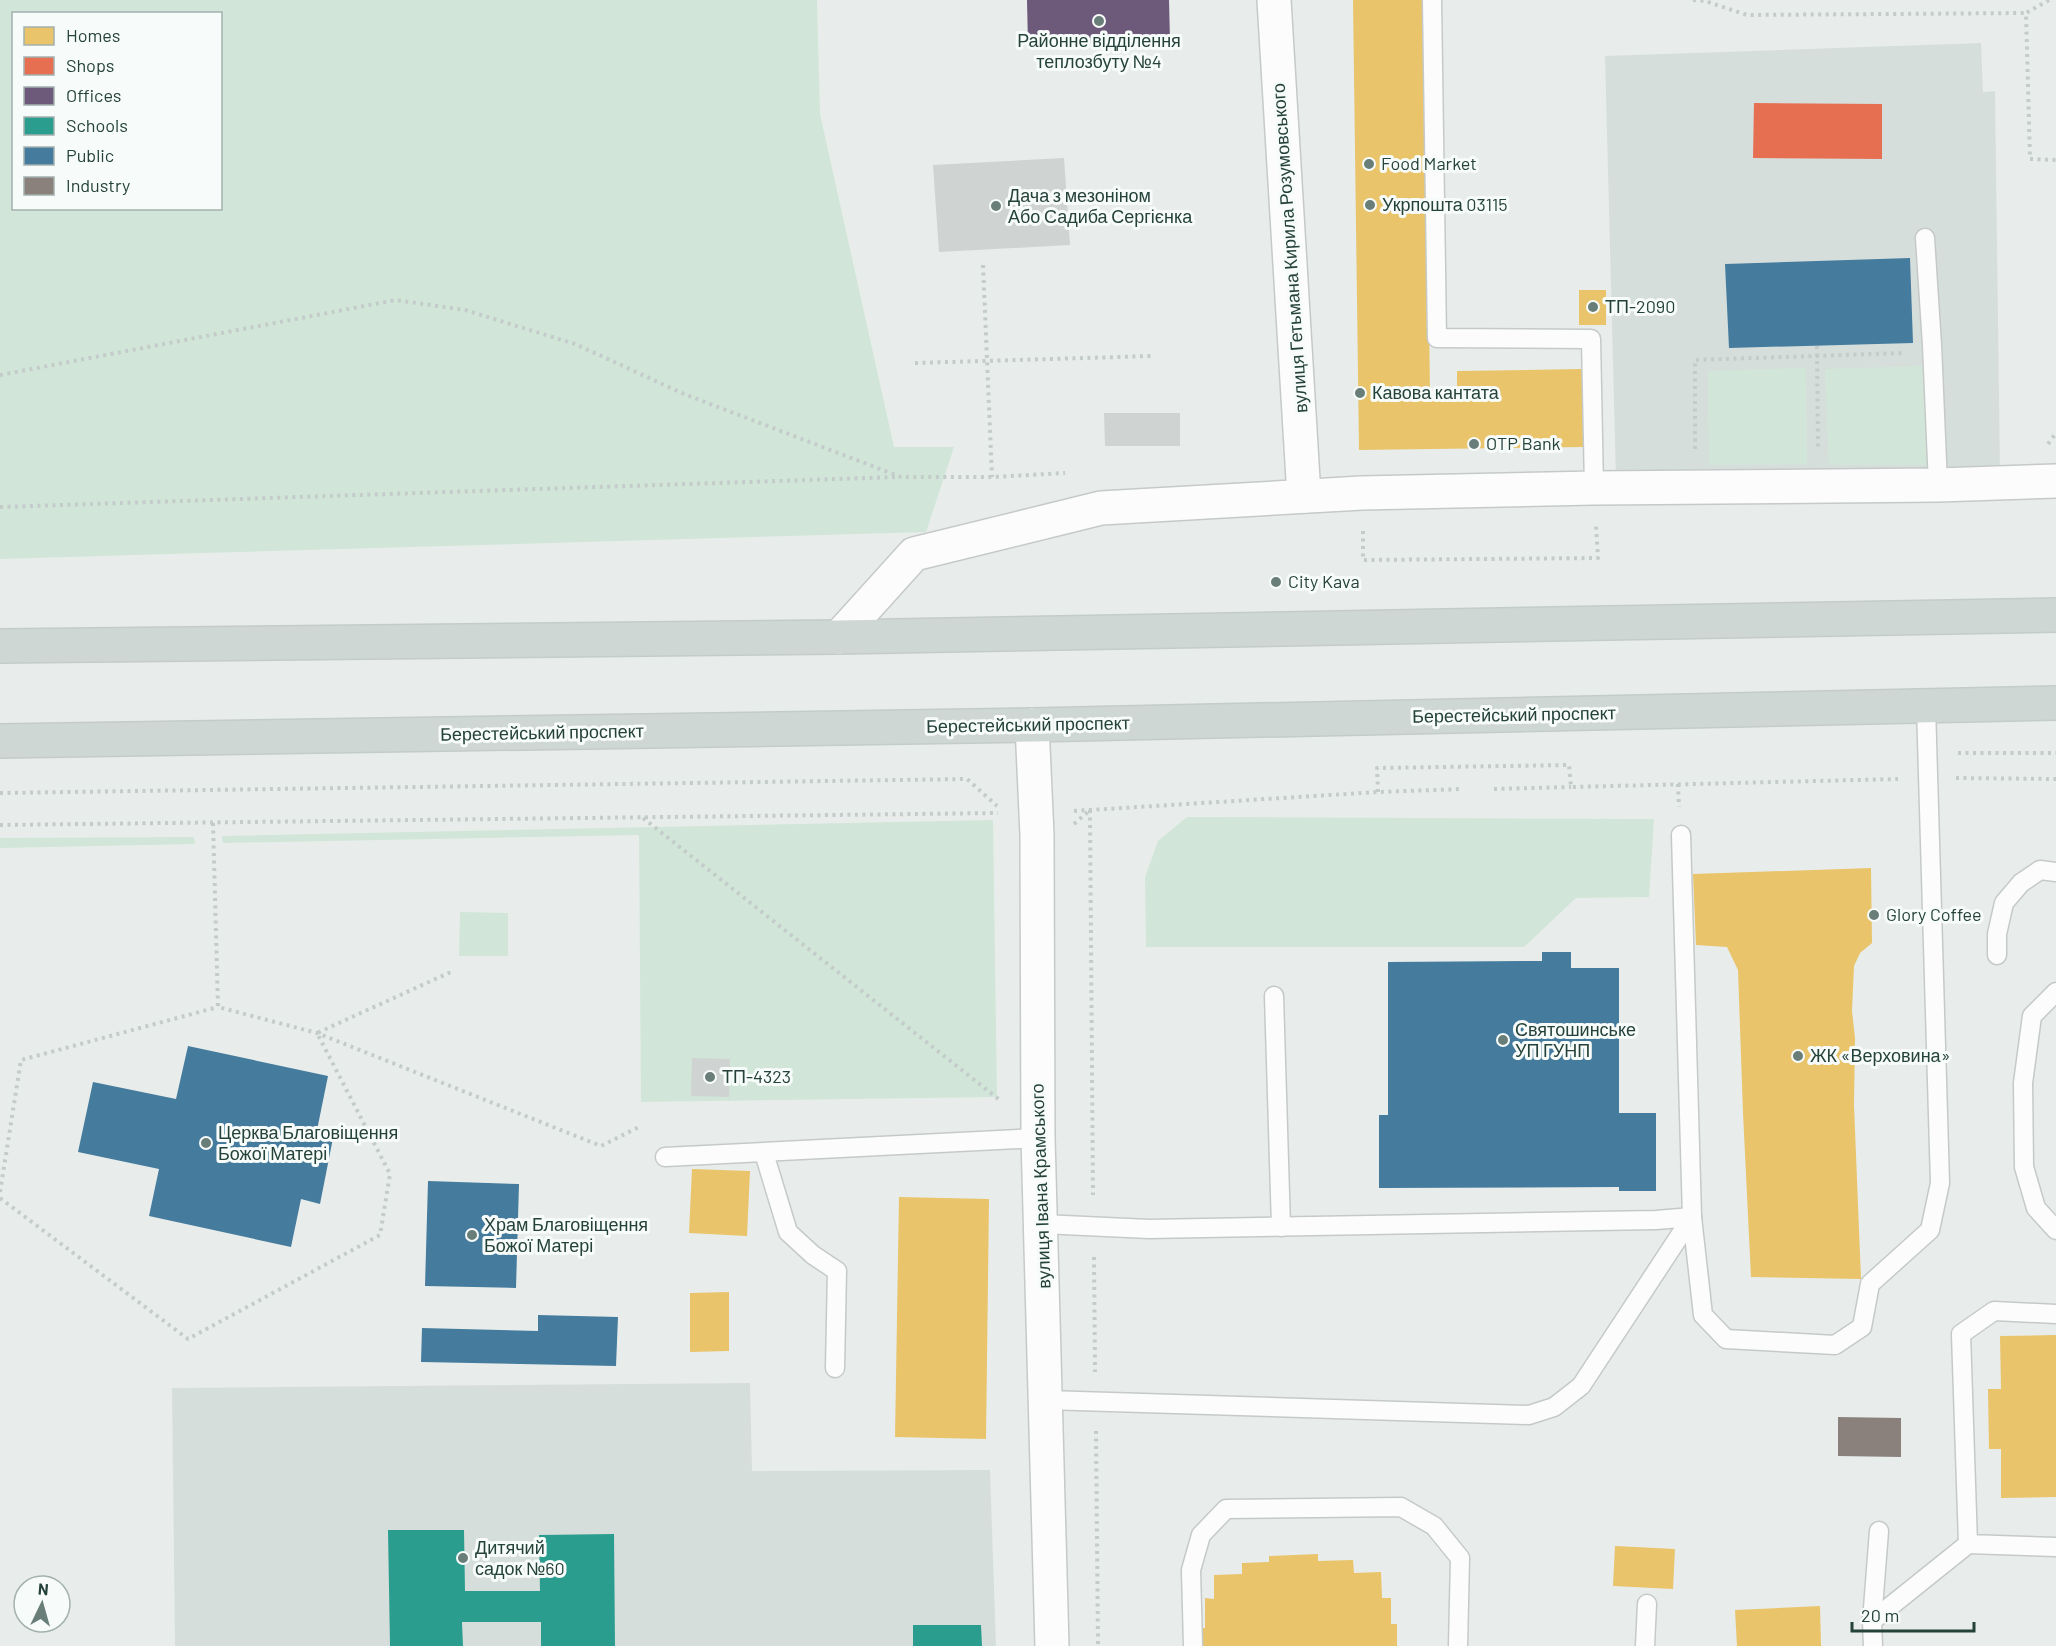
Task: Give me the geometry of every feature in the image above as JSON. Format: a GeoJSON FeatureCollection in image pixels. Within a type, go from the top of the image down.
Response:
{"type":"FeatureCollection","features":[{"type":"Feature","properties":{"kind":"main road"},"geometry":{"type":"LineString","coordinates":[[0,646],[839,637],[2056,615]]}},
{"type":"Feature","properties":{"kind":"main road","name":"Берестейський проспект"},"geometry":{"type":"LineString","coordinates":[[0,741],[1032,725],[2056,703]]}},
{"type":"Feature","properties":{"kind":"street","name":"вулиця Гетьмана Кирила Розумовського"},"geometry":{"type":"LineString","coordinates":[[1274,0],[1304,496]]}},
{"type":"Feature","properties":{"kind":"street"},"geometry":{"type":"LineString","coordinates":[[839,637],[914,554],[1101,508],[1304,496],[1594,488],[1938,485],[2056,481]]}},
{"type":"Feature","properties":{"kind":"street","name":"вулиця Івана Крамського"},"geometry":{"type":"LineString","coordinates":[[1032,725],[1037,835],[1038,1138],[1052,1646]]}},
{"type":"Feature","properties":{"kind":"lane"},"geometry":{"type":"LineString","coordinates":[[1432,0],[1437,338],[1591,339],[1594,488]]}},
{"type":"Feature","properties":{"kind":"lane"},"geometry":{"type":"LineString","coordinates":[[1925,238],[1938,485]]}},
{"type":"Feature","properties":{"kind":"lane"},"geometry":{"type":"LineString","coordinates":[[1681,835],[1692,1217],[1703,1315],[1726,1339],[1835,1345],[1862,1327],[1870,1284],[1930,1230],[1940,1183],[1926,706]]}},
{"type":"Feature","properties":{"kind":"lane"},"geometry":{"type":"LineString","coordinates":[[1997,956],[1997,934],[2004,903],[2021,883],[2040,870],[2056,872]]}},
{"type":"Feature","properties":{"kind":"lane"},"geometry":{"type":"LineString","coordinates":[[2056,992],[2032,1016],[2023,1083],[2024,1167],[2036,1208],[2056,1230]]}},
{"type":"Feature","properties":{"kind":"lane"},"geometry":{"type":"LineString","coordinates":[[1274,996],[1281,1227]]}},
{"type":"Feature","properties":{"kind":"lane"},"geometry":{"type":"LineString","coordinates":[[665,1157],[1038,1138]]}},
{"type":"Feature","properties":{"kind":"lane"},"geometry":{"type":"LineString","coordinates":[[764,1153],[788,1232],[813,1255],[837,1271],[835,1368]]}},
{"type":"Feature","properties":{"kind":"lane"},"geometry":{"type":"LineString","coordinates":[[1042,1224],[1149,1229],[1656,1220],[1692,1217]]}},
{"type":"Feature","properties":{"kind":"lane"},"geometry":{"type":"LineString","coordinates":[[1046,1400],[1529,1415],[1554,1407],[1581,1386],[1692,1217]]}},
{"type":"Feature","properties":{"kind":"lane"},"geometry":{"type":"LineString","coordinates":[[1968,1544],[1961,1334],[1994,1311],[2056,1314]]}},
{"type":"Feature","properties":{"kind":"lane"},"geometry":{"type":"LineString","coordinates":[[1193,1646],[1191,1570],[1201,1535],[1226,1509],[1401,1507],[1434,1526],[1460,1558],[1458,1646]]}},
{"type":"Feature","properties":{"kind":"lane"},"geometry":{"type":"LineString","coordinates":[[1873,1646],[1872,1621],[1879,1531]]}},
{"type":"Feature","properties":{"kind":"lane"},"geometry":{"type":"LineString","coordinates":[[1872,1621],[1968,1544],[2056,1546]]}},
{"type":"Feature","properties":{"kind":"lane"},"geometry":{"type":"LineString","coordinates":[[1645,1646],[1647,1604]]}},
{"type":"Feature","properties":{"kind":"path"},"geometry":{"type":"LineString","coordinates":[[1693,0],[1705,1],[1747,15],[2026,13],[2049,0]]}},
{"type":"Feature","properties":{"kind":"path"},"geometry":{"type":"LineString","coordinates":[[2026,13],[2030,159],[2056,160]]}},
{"type":"Feature","properties":{"kind":"path"},"geometry":{"type":"LineString","coordinates":[[983,265],[992,477]]}},
{"type":"Feature","properties":{"kind":"path"},"geometry":{"type":"LineString","coordinates":[[0,375],[396,300],[465,310],[575,344],[684,394],[901,477]]}},
{"type":"Feature","properties":{"kind":"path"},"geometry":{"type":"LineString","coordinates":[[1817,346],[1818,450]]}},
{"type":"Feature","properties":{"kind":"path"},"geometry":{"type":"LineString","coordinates":[[1695,453],[1695,360],[1932,352]]}},
{"type":"Feature","properties":{"kind":"path"},"geometry":{"type":"LineString","coordinates":[[915,363],[1152,356]]}},
{"type":"Feature","properties":{"kind":"path"},"geometry":{"type":"LineString","coordinates":[[0,507],[1065,473]]}},
{"type":"Feature","properties":{"kind":"path"},"geometry":{"type":"LineString","coordinates":[[1392,559],[1598,558]]}},
{"type":"Feature","properties":{"kind":"path"},"geometry":{"type":"LineString","coordinates":[[1927,753],[2056,753]]}},
{"type":"Feature","properties":{"kind":"path"},"geometry":{"type":"LineString","coordinates":[[1378,792],[1377,768],[1569,765],[1571,787]]}},
{"type":"Feature","properties":{"kind":"path"},"geometry":{"type":"LineString","coordinates":[[1494,789],[1927,778],[2056,779]]}},
{"type":"Feature","properties":{"kind":"path"},"geometry":{"type":"LineString","coordinates":[[0,793],[967,779]]}},
{"type":"Feature","properties":{"kind":"path"},"geometry":{"type":"LineString","coordinates":[[1074,811],[1462,789]]}},
{"type":"Feature","properties":{"kind":"path"},"geometry":{"type":"LineString","coordinates":[[0,825],[1005,813]]}},
{"type":"Feature","properties":{"kind":"path"},"geometry":{"type":"LineString","coordinates":[[643,818],[1006,1106]]}},
{"type":"Feature","properties":{"kind":"path"},"geometry":{"type":"LineString","coordinates":[[213,823],[218,1006]]}},
{"type":"Feature","properties":{"kind":"path"},"geometry":{"type":"LineString","coordinates":[[317,1033],[453,971]]}},
{"type":"Feature","properties":{"kind":"path"},"geometry":{"type":"LineString","coordinates":[[0,1192],[21,1060],[218,1006],[317,1033],[601,1146],[641,1126]]}},
{"type":"Feature","properties":{"kind":"path"},"geometry":{"type":"LineString","coordinates":[[0,1198],[188,1339],[380,1235],[390,1174],[317,1033]]}},
{"type":"Feature","properties":{"kind":"shaded area"},"geometry":{"type":"Polygon","coordinates":[[[1981,43],[1983,92],[1995,91],[2000,470],[1616,479],[1605,56],[1981,43]]]}},
{"type":"Feature","properties":{"kind":"shaded area","name":"Дитячий садок №60"},"geometry":{"type":"Polygon","coordinates":[[[750,1383],[752,1471],[990,1470],[996,1646],[175,1646],[172,1388],[750,1383]]]}},
{"type":"Feature","properties":{"kind":"green space"},"geometry":{"type":"Polygon","coordinates":[[[0,0],[817,0],[820,114],[894,447],[954,447],[926,532],[0,559],[0,0]]]}},
{"type":"Feature","properties":{"kind":"green space"},"geometry":{"type":"Polygon","coordinates":[[[1925,366],[1928,465],[1829,465],[1825,369],[1925,366]]]}},
{"type":"Feature","properties":{"kind":"green space"},"geometry":{"type":"Polygon","coordinates":[[[1806,368],[1807,464],[1709,465],[1708,371],[1806,368]]]}},
{"type":"Feature","properties":{"kind":"green space"},"geometry":{"type":"Polygon","coordinates":[[[1187,817],[1654,819],[1649,897],[1576,898],[1524,947],[1146,947],[1145,877],[1158,841],[1187,817]]]}},
{"type":"Feature","properties":{"kind":"green space"},"geometry":{"type":"Polygon","coordinates":[[[993,820],[997,1097],[641,1102],[639,835],[223,843],[222,836],[993,820]]]}},
{"type":"Feature","properties":{"kind":"green space"},"geometry":{"type":"Polygon","coordinates":[[[194,837],[195,844],[0,848],[0,838],[194,837]]]}},
{"type":"Feature","properties":{"kind":"green space"},"geometry":{"type":"Polygon","coordinates":[[[460,912],[508,913],[508,956],[459,956],[460,912]]]}},
{"type":"Feature","properties":{"kind":"building: Homes"},"geometry":{"type":"Polygon","coordinates":[[[1353,0],[1425,0],[1430,394],[1457,394],[1457,371],[1582,369],[1584,447],[1359,450],[1353,0]]]}},
{"type":"Feature","properties":{"kind":"building: Homes","name":"ТП-2090"},"geometry":{"type":"Polygon","coordinates":[[[1579,290],[1606,290],[1606,325],[1579,325],[1579,290]]]}},
{"type":"Feature","properties":{"kind":"building: Homes","name":"ЖК «Верховина»"},"geometry":{"type":"Polygon","coordinates":[[[1871,868],[1872,943],[1860,953],[1854,966],[1852,1011],[1855,1038],[1854,1105],[1861,1279],[1751,1277],[1738,970],[1727,947],[1696,945],[1693,874],[1871,868]]]}},
{"type":"Feature","properties":{"kind":"building: Homes"},"geometry":{"type":"Polygon","coordinates":[[[692,1169],[750,1171],[747,1236],[689,1233],[692,1169]]]}},
{"type":"Feature","properties":{"kind":"building: Homes"},"geometry":{"type":"Polygon","coordinates":[[[899,1197],[989,1199],[986,1439],[895,1437],[899,1197]]]}},
{"type":"Feature","properties":{"kind":"building: Homes"},"geometry":{"type":"Polygon","coordinates":[[[729,1292],[729,1351],[690,1352],[690,1293],[729,1292]]]}},
{"type":"Feature","properties":{"kind":"building: Homes"},"geometry":{"type":"Polygon","coordinates":[[[2056,1335],[2056,1497],[2001,1498],[2001,1449],[1989,1449],[1988,1389],[2001,1389],[2000,1336],[2056,1335]]]}},
{"type":"Feature","properties":{"kind":"building: Homes"},"geometry":{"type":"Polygon","coordinates":[[[1615,1546],[1675,1549],[1673,1589],[1613,1586],[1615,1546]]]}},
{"type":"Feature","properties":{"kind":"building: Homes"},"geometry":{"type":"Polygon","coordinates":[[[1318,1554],[1318,1561],[1353,1560],[1354,1573],[1381,1572],[1382,1598],[1391,1598],[1391,1624],[1397,1624],[1397,1646],[1201,1646],[1200,1628],[1205,1628],[1205,1598],[1214,1599],[1214,1575],[1242,1574],[1242,1563],[1269,1562],[1269,1556],[1318,1554]]]}},
{"type":"Feature","properties":{"kind":"building: Homes"},"geometry":{"type":"Polygon","coordinates":[[[1820,1606],[1821,1646],[1737,1646],[1735,1610],[1820,1606]]]}},
{"type":"Feature","properties":{"kind":"building: Shops"},"geometry":{"type":"Polygon","coordinates":[[[1754,103],[1882,104],[1882,159],[1753,158],[1754,103]]]}},
{"type":"Feature","properties":{"kind":"building: Offices","name":"Районне відділення теплозбуту №4"},"geometry":{"type":"Polygon","coordinates":[[[1027,0],[1169,0],[1170,41],[1028,46],[1027,0]]]}},
{"type":"Feature","properties":{"kind":"building: Schools"},"geometry":{"type":"Polygon","coordinates":[[[388,1530],[464,1530],[465,1591],[540,1591],[539,1535],[614,1534],[615,1646],[541,1646],[541,1622],[462,1622],[463,1646],[390,1646],[388,1530]]]}},
{"type":"Feature","properties":{"kind":"building: Schools"},"geometry":{"type":"Polygon","coordinates":[[[913,1625],[981,1625],[982,1646],[913,1646],[913,1625]]]}},
{"type":"Feature","properties":{"kind":"building: Public"},"geometry":{"type":"Polygon","coordinates":[[[1910,258],[1913,343],[1729,348],[1725,264],[1910,258]]]}},
{"type":"Feature","properties":{"kind":"building: Public","name":"Святошинське УП ГУНП"},"geometry":{"type":"Polygon","coordinates":[[[1542,952],[1571,952],[1571,968],[1619,968],[1619,1113],[1656,1113],[1656,1191],[1619,1191],[1619,1187],[1379,1188],[1379,1115],[1388,1115],[1388,962],[1542,961],[1542,952]]]}},
{"type":"Feature","properties":{"kind":"building: Public","name":"Церква Благовіщення Божої Матері"},"geometry":{"type":"Polygon","coordinates":[[[188,1046],[328,1076],[317,1130],[334,1133],[320,1204],[301,1199],[291,1247],[149,1216],[159,1169],[78,1152],[93,1082],[176,1099],[188,1046]]]}},
{"type":"Feature","properties":{"kind":"building: Public","name":"Храм Благовіщення Божої Матері"},"geometry":{"type":"Polygon","coordinates":[[[428,1181],[519,1184],[516,1288],[425,1286],[428,1181]]]}},
{"type":"Feature","properties":{"kind":"building: Public"},"geometry":{"type":"Polygon","coordinates":[[[538,1315],[618,1317],[616,1366],[421,1362],[422,1328],[538,1331],[538,1315]]]}},
{"type":"Feature","properties":{"kind":"building: Industry"},"geometry":{"type":"Polygon","coordinates":[[[1838,1417],[1901,1418],[1901,1457],[1838,1456],[1838,1417]]]}},
{"type":"Feature","properties":{"kind":"building: Other"},"geometry":{"type":"Polygon","coordinates":[[[1064,158],[1070,245],[939,252],[933,165],[1064,158]]]}},
{"type":"Feature","properties":{"kind":"building: Other"},"geometry":{"type":"Polygon","coordinates":[[[1104,413],[1180,413],[1180,446],[1105,446],[1104,413]]]}},
{"type":"Feature","properties":{"kind":"building: Other","name":"ТП-4323"},"geometry":{"type":"Polygon","coordinates":[[[692,1058],[730,1059],[729,1097],[691,1096],[692,1058]]]}},
{"type":"Feature","properties":{"kind":"place","name":"Районне відділення теплозбуту №4"},"geometry":{"type":"Point","coordinates":[1099,21]}},
{"type":"Feature","properties":{"kind":"place","name":"Food Market"},"geometry":{"type":"Point","coordinates":[1369,164]}},
{"type":"Feature","properties":{"kind":"place","name":"Укрпошта 03115"},"geometry":{"type":"Point","coordinates":[1370,205]}},
{"type":"Feature","properties":{"kind":"place","name":"Дача з мезоніном Або Садиба Сергієнка"},"geometry":{"type":"Point","coordinates":[996,206]}},
{"type":"Feature","properties":{"kind":"place","name":"ТП-2090"},"geometry":{"type":"Point","coordinates":[1593,307]}},
{"type":"Feature","properties":{"kind":"place","name":"Кавова кантата"},"geometry":{"type":"Point","coordinates":[1360,393]}},
{"type":"Feature","properties":{"kind":"place","name":"OTP Bank"},"geometry":{"type":"Point","coordinates":[1474,444]}},
{"type":"Feature","properties":{"kind":"place","name":"City Kava"},"geometry":{"type":"Point","coordinates":[1276,582]}},
{"type":"Feature","properties":{"kind":"place","name":"Glory Coffee"},"geometry":{"type":"Point","coordinates":[1874,915]}},
{"type":"Feature","properties":{"kind":"place","name":"Святошинське УП ГУНП"},"geometry":{"type":"Point","coordinates":[1503,1040]}},
{"type":"Feature","properties":{"kind":"place","name":"ЖК «Верховина»"},"geometry":{"type":"Point","coordinates":[1798,1056]}},
{"type":"Feature","properties":{"kind":"place","name":"ТП-4323"},"geometry":{"type":"Point","coordinates":[710,1077]}},
{"type":"Feature","properties":{"kind":"place","name":"Церква Благовіщення Божої Матері"},"geometry":{"type":"Point","coordinates":[206,1143]}},
{"type":"Feature","properties":{"kind":"place","name":"Храм Благовіщення Божої Матері"},"geometry":{"type":"Point","coordinates":[472,1235]}},
{"type":"Feature","properties":{"kind":"place","name":"Дитячий садок №60"},"geometry":{"type":"Point","coordinates":[463,1558]}}]}
